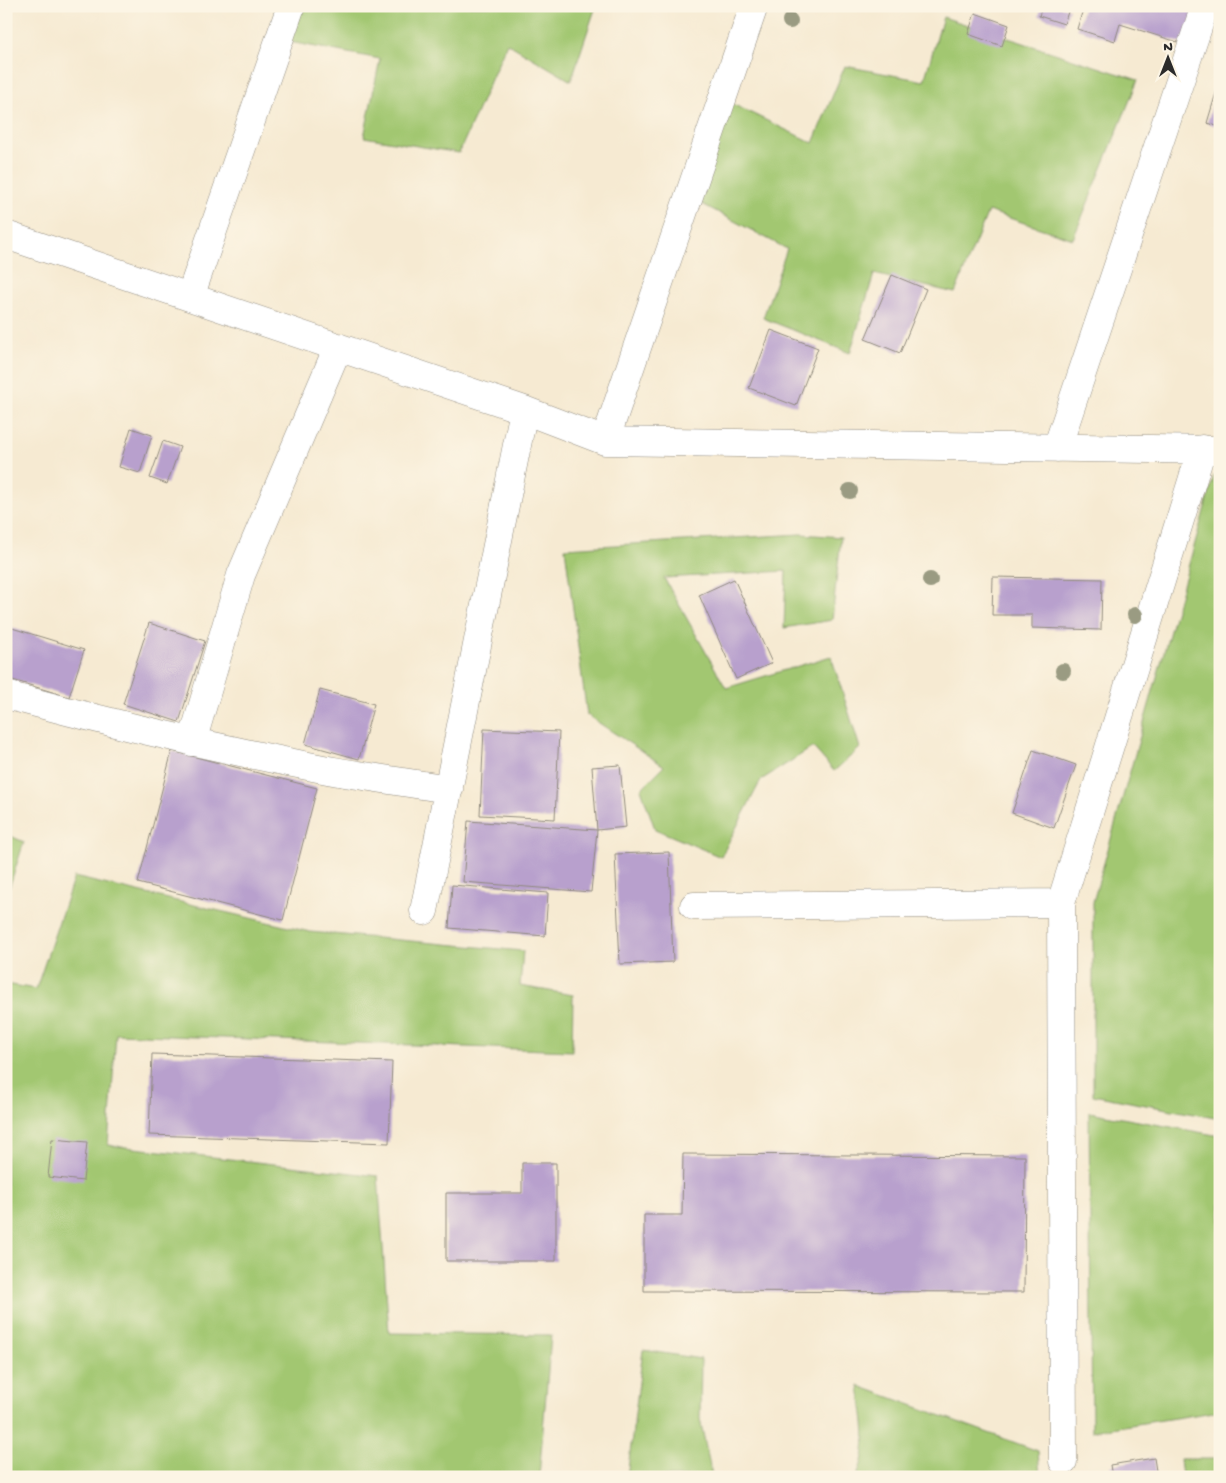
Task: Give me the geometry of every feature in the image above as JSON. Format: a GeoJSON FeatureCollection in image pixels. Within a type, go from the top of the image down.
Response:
{"type":"FeatureCollection","features":[{"type":"Feature","properties":{"kind":"street"},"geometry":{"type":"LineString","coordinates":[[190,297],[291,6]]}},
{"type":"Feature","properties":{"kind":"street"},"geometry":{"type":"LineString","coordinates":[[605,441],[754,6]]}},
{"type":"Feature","properties":{"kind":"street"},"geometry":{"type":"LineString","coordinates":[[1057,448],[1205,6]]}},
{"type":"Feature","properties":{"kind":"street"},"geometry":{"type":"LineString","coordinates":[[6,235],[524,410],[605,441],[1211,450],[1061,903],[1063,1461]]}},
{"type":"Feature","properties":{"kind":"street"},"geometry":{"type":"LineString","coordinates":[[192,742],[241,575],[338,347]]}},
{"type":"Feature","properties":{"kind":"street"},"geometry":{"type":"LineString","coordinates":[[424,911],[524,410]]}},
{"type":"Feature","properties":{"kind":"street"},"geometry":{"type":"LineString","coordinates":[[6,695],[96,720],[192,742],[330,770],[449,789]]}},
{"type":"Feature","properties":{"kind":"street"},"geometry":{"type":"LineString","coordinates":[[694,906],[1061,903]]}},
{"type":"Feature","properties":{"kind":"green space"},"geometry":{"type":"Polygon","coordinates":[[[291,6],[596,6],[571,81],[507,43],[459,153],[364,137],[380,59],[279,40],[291,6]]]}},
{"type":"Feature","properties":{"kind":"green space"},"geometry":{"type":"Polygon","coordinates":[[[943,17],[1138,80],[1073,239],[988,211],[955,293],[874,274],[850,353],[763,318],[787,249],[689,197],[722,99],[813,143],[845,66],[924,81],[943,17]]]}},
{"type":"Feature","properties":{"kind":"green space"},"geometry":{"type":"Polygon","coordinates":[[[1214,476],[1220,476],[1220,1119],[1093,1095],[1093,902],[1214,476]]]}},
{"type":"Feature","properties":{"kind":"green space"},"geometry":{"type":"Polygon","coordinates":[[[801,534],[841,537],[832,620],[784,628],[786,571],[664,578],[726,688],[831,656],[860,748],[834,771],[813,747],[761,780],[721,857],[655,829],[641,789],[664,766],[587,715],[565,548],[801,534]]]}},
{"type":"Feature","properties":{"kind":"green space"},"geometry":{"type":"Polygon","coordinates":[[[6,834],[24,842],[6,897],[6,834]]]}},
{"type":"Feature","properties":{"kind":"green space"},"geometry":{"type":"Polygon","coordinates":[[[74,877],[310,932],[523,951],[520,986],[573,995],[572,1051],[116,1034],[108,1145],[378,1176],[389,1333],[551,1335],[539,1477],[6,1477],[6,984],[36,989],[74,877]]]}},
{"type":"Feature","properties":{"kind":"green space"},"geometry":{"type":"Polygon","coordinates":[[[1089,1112],[1220,1136],[1220,1411],[1092,1431],[1089,1112]]]}},
{"type":"Feature","properties":{"kind":"green space"},"geometry":{"type":"Polygon","coordinates":[[[643,1350],[701,1359],[700,1419],[712,1475],[715,1477],[627,1477],[643,1350]]]}},
{"type":"Feature","properties":{"kind":"green space"},"geometry":{"type":"Polygon","coordinates":[[[859,1386],[1038,1451],[1040,1477],[856,1477],[861,1466],[865,1443],[859,1386]]]}},
{"type":"Feature","properties":{"kind":"green space"},"geometry":{"type":"Polygon","coordinates":[[[1180,1459],[1220,1459],[1220,1477],[1182,1477],[1180,1459]]]}},
{"type":"Feature","properties":{"kind":"building"},"geometry":{"type":"Polygon","coordinates":[[[1042,6],[1059,6],[1069,9],[1064,24],[1039,16],[1042,6]]]}},
{"type":"Feature","properties":{"kind":"building"},"geometry":{"type":"Polygon","coordinates":[[[1084,6],[1196,6],[1184,44],[1120,24],[1115,41],[1077,29],[1084,6]]]}},
{"type":"Feature","properties":{"kind":"building"},"geometry":{"type":"Polygon","coordinates":[[[975,13],[1009,25],[1002,46],[968,34],[975,13]]]}},
{"type":"Feature","properties":{"kind":"building"},"geometry":{"type":"Polygon","coordinates":[[[1220,83],[1220,127],[1207,123],[1220,83]]]}},
{"type":"Feature","properties":{"kind":"building"},"geometry":{"type":"Polygon","coordinates":[[[892,275],[926,289],[900,353],[865,339],[892,275]]]}},
{"type":"Feature","properties":{"kind":"building"},"geometry":{"type":"Polygon","coordinates":[[[771,330],[818,348],[796,406],[749,388],[771,330]]]}},
{"type":"Feature","properties":{"kind":"building"},"geometry":{"type":"Polygon","coordinates":[[[131,428],[152,435],[140,473],[119,467],[131,428]]]}},
{"type":"Feature","properties":{"kind":"building"},"geometry":{"type":"Polygon","coordinates":[[[163,441],[180,447],[167,484],[150,478],[163,441]]]}},
{"type":"Feature","properties":{"kind":"building"},"geometry":{"type":"Polygon","coordinates":[[[993,577],[1102,579],[1101,630],[1032,628],[1032,615],[992,615],[993,577]]]}},
{"type":"Feature","properties":{"kind":"building"},"geometry":{"type":"Polygon","coordinates":[[[734,579],[772,663],[736,679],[699,595],[734,579]]]}},
{"type":"Feature","properties":{"kind":"building"},"geometry":{"type":"Polygon","coordinates":[[[149,623],[205,641],[179,722],[123,704],[149,623]]]}},
{"type":"Feature","properties":{"kind":"building"},"geometry":{"type":"Polygon","coordinates":[[[12,628],[84,650],[69,697],[6,678],[6,647],[12,628]]]}},
{"type":"Feature","properties":{"kind":"building"},"geometry":{"type":"Polygon","coordinates":[[[320,690],[374,704],[359,759],[305,744],[320,690]]]}},
{"type":"Feature","properties":{"kind":"building"},"geometry":{"type":"Polygon","coordinates":[[[484,729],[559,732],[555,819],[480,815],[484,729]]]}},
{"type":"Feature","properties":{"kind":"building"},"geometry":{"type":"Polygon","coordinates":[[[1033,750],[1076,765],[1054,828],[1012,813],[1033,750]]]}},
{"type":"Feature","properties":{"kind":"building"},"geometry":{"type":"Polygon","coordinates":[[[172,751],[317,788],[283,920],[138,883],[172,751]]]}},
{"type":"Feature","properties":{"kind":"building"},"geometry":{"type":"Polygon","coordinates":[[[620,765],[626,827],[597,830],[592,767],[620,765]]]}},
{"type":"Feature","properties":{"kind":"building"},"geometry":{"type":"Polygon","coordinates":[[[468,821],[597,830],[591,892],[463,882],[468,821]]]}},
{"type":"Feature","properties":{"kind":"building"},"geometry":{"type":"Polygon","coordinates":[[[669,852],[673,962],[620,964],[615,854],[669,852]]]}},
{"type":"Feature","properties":{"kind":"building"},"geometry":{"type":"Polygon","coordinates":[[[452,885],[548,893],[545,936],[449,928],[452,885]]]}},
{"type":"Feature","properties":{"kind":"building"},"geometry":{"type":"Polygon","coordinates":[[[152,1054],[392,1062],[389,1143],[149,1135],[152,1054]]]}},
{"type":"Feature","properties":{"kind":"building"},"geometry":{"type":"Polygon","coordinates":[[[52,1139],[87,1142],[83,1181],[48,1177],[52,1139]]]}},
{"type":"Feature","properties":{"kind":"building"},"geometry":{"type":"Polygon","coordinates":[[[683,1154],[1025,1156],[1024,1292],[644,1291],[644,1215],[682,1215],[683,1154]]]}},
{"type":"Feature","properties":{"kind":"building"},"geometry":{"type":"Polygon","coordinates":[[[522,1163],[556,1163],[556,1261],[446,1261],[446,1193],[522,1193],[522,1163]]]}},
{"type":"Feature","properties":{"kind":"building"},"geometry":{"type":"Polygon","coordinates":[[[1154,1458],[1157,1477],[1112,1477],[1110,1465],[1154,1458]]]}}]}
